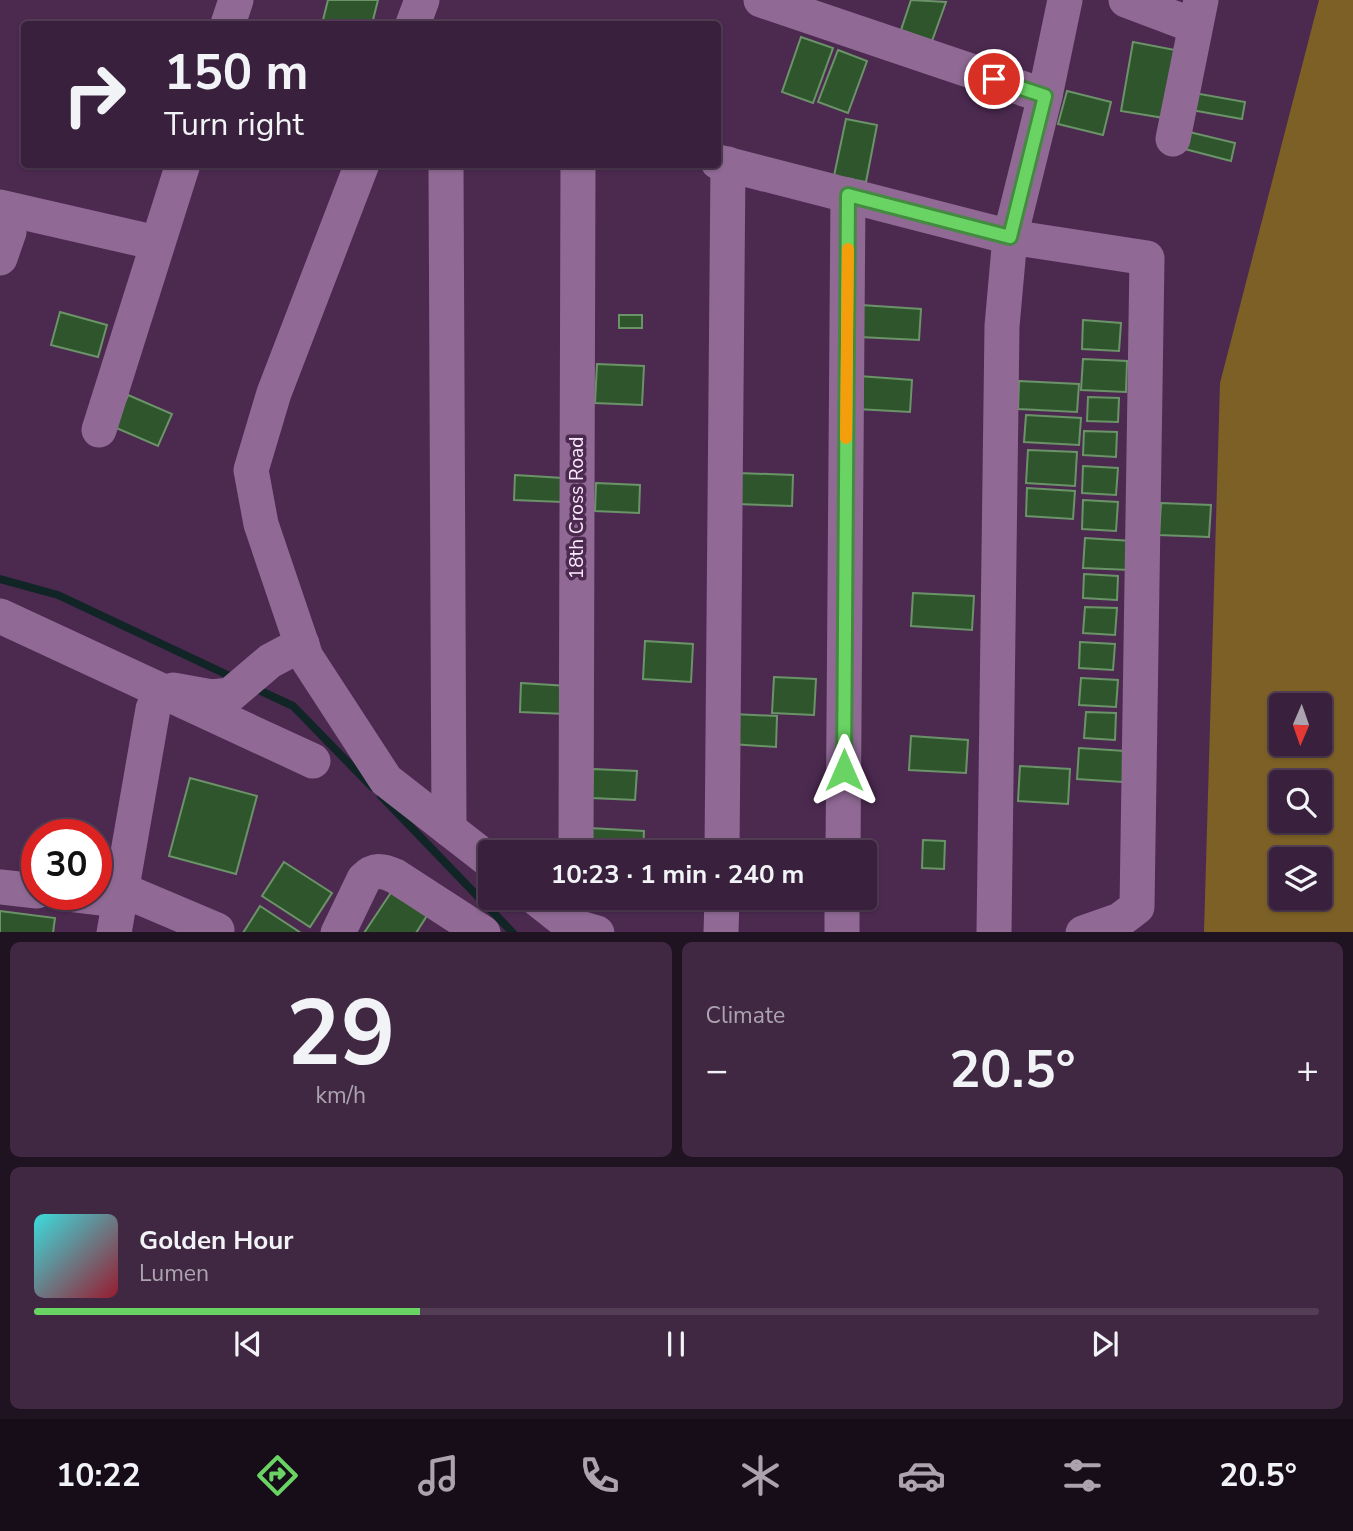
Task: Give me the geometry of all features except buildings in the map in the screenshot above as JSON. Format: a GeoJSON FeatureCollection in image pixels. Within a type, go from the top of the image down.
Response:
{"type":"FeatureCollection","features":[{"type":"Feature","properties":{"kind":"street"},"geometry":{"type":"LineString","coordinates":[[229,21],[236,0]]}},
{"type":"Feature","properties":{"kind":"street"},"geometry":{"type":"LineString","coordinates":[[414,21],[422,0]]}},
{"type":"Feature","properties":{"kind":"street"},"geometry":{"type":"LineString","coordinates":[[761,0],[1045,96]]}},
{"type":"Feature","properties":{"kind":"street"},"geometry":{"type":"LineString","coordinates":[[994,932],[1002,340],[1010,237],[1066,0]]}},
{"type":"Feature","properties":{"kind":"street"},"geometry":{"type":"LineString","coordinates":[[1126,0],[1198,13],[1173,139]]}},
{"type":"Feature","properties":{"kind":"street"},"geometry":{"type":"LineString","coordinates":[[722,840],[722,163],[1010,237],[1147,258],[1137,907],[1120,919],[1086,932]]}},
{"type":"Feature","properties":{"kind":"street"},"geometry":{"type":"LineString","coordinates":[[99,430],[182,168]]}},
{"type":"Feature","properties":{"kind":"street"},"geometry":{"type":"LineString","coordinates":[[360,168],[274,393],[251,470],[261,524],[306,657],[386,780],[478,852]]}},
{"type":"Feature","properties":{"kind":"street"},"geometry":{"type":"LineString","coordinates":[[446,168],[449,829]]}},
{"type":"Feature","properties":{"kind":"street","name":"18th Cross Road"},"geometry":{"type":"LineString","coordinates":[[576,840],[578,168]]}},
{"type":"Feature","properties":{"kind":"street"},"geometry":{"type":"LineString","coordinates":[[843,840],[848,195]]}},
{"type":"Feature","properties":{"kind":"street"},"geometry":{"type":"LineString","coordinates":[[3,232],[157,243]]}},
{"type":"Feature","properties":{"kind":"street"},"geometry":{"type":"LineString","coordinates":[[0,616],[313,761]]}},
{"type":"Feature","properties":{"kind":"street"},"geometry":{"type":"LineString","coordinates":[[217,930],[118,907],[153,709],[159,694],[173,690],[212,697],[230,695],[270,661],[302,644]]}},
{"type":"Feature","properties":{"kind":"street"},"geometry":{"type":"LineString","coordinates":[[338,932],[364,879],[379,870],[395,876],[481,932]]}},
{"type":"Feature","properties":{"kind":"street"},"geometry":{"type":"LineString","coordinates":[[0,887],[21,889]]}},
{"type":"Feature","properties":{"kind":"street"},"geometry":{"type":"LineString","coordinates":[[551,910],[570,925],[583,919]]}},
{"type":"Feature","properties":{"kind":"street"},"geometry":{"type":"LineString","coordinates":[[722,910],[722,932]]}},
{"type":"Feature","properties":{"kind":"street"},"geometry":{"type":"LineString","coordinates":[[842,910],[842,932]]}},
{"type":"Feature","properties":{"kind":"shaded area"},"geometry":{"type":"Polygon","coordinates":[[[1319,0],[1353,0],[1353,932],[1204,932],[1220,383],[1319,0]]]}},
{"type":"Feature","properties":{"kind":"waterway"},"geometry":{"type":"LineString","coordinates":[[0,579],[58,595],[234,678]]}},
{"type":"Feature","properties":{"kind":"waterway"},"geometry":{"type":"LineString","coordinates":[[252,687],[293,706],[372,787]]}},
{"type":"Feature","properties":{"kind":"waterway"},"geometry":{"type":"LineString","coordinates":[[381,796],[512,932]]}},
{"type":"Feature","properties":{"kind":"slow traffic"},"geometry":{"type":"LineString","coordinates":[[846,438],[848,249]]}},
{"type":"Feature","properties":{"kind":"route"},"geometry":{"type":"LineString","coordinates":[[844,770],[848,195],[1010,237],[1045,96],[994,79]]}}]}
